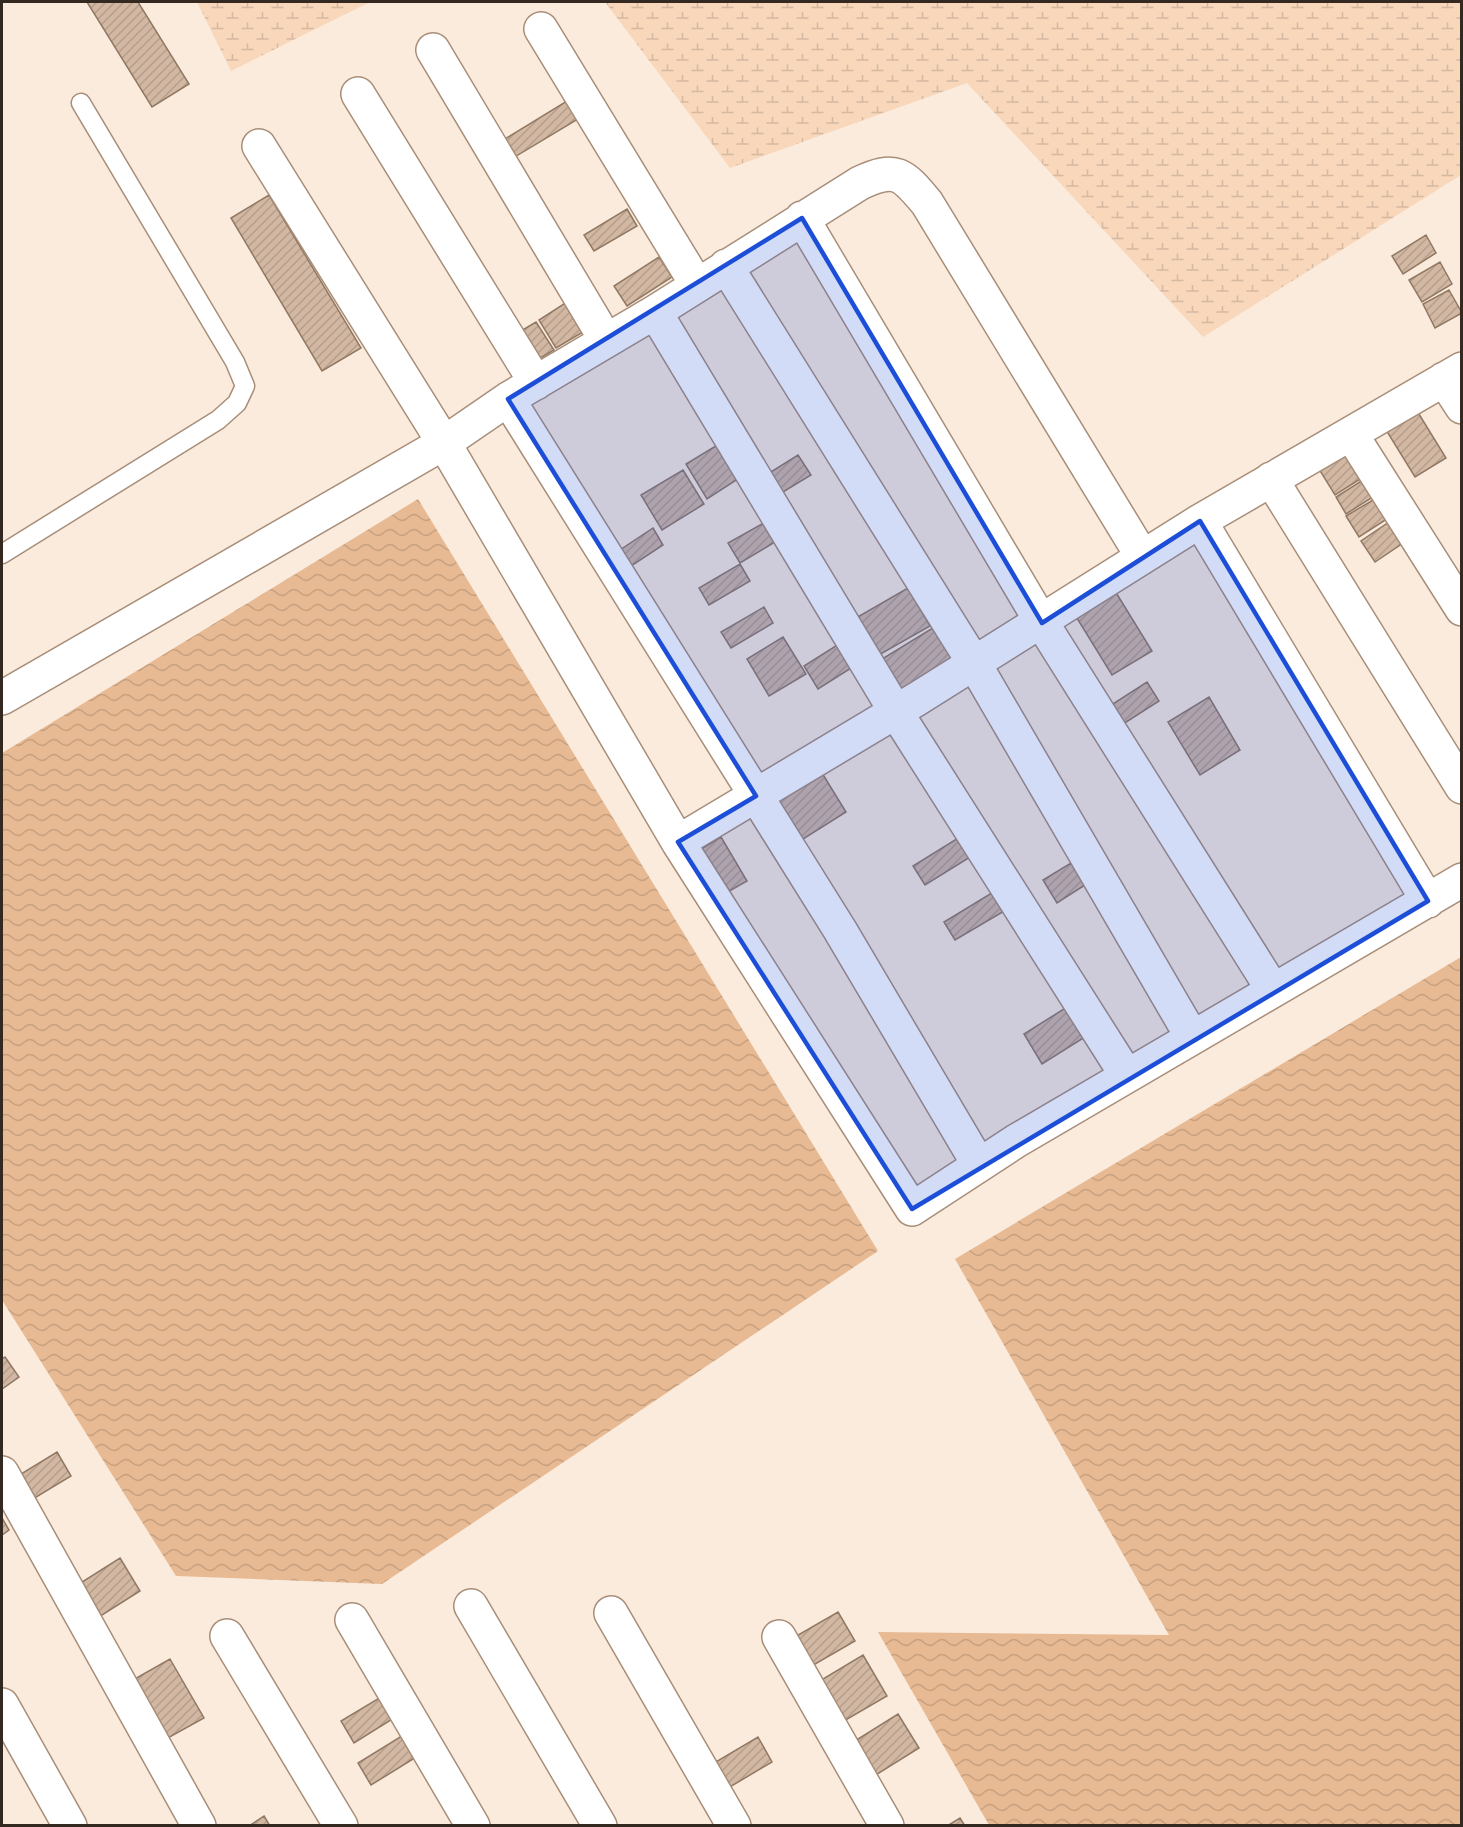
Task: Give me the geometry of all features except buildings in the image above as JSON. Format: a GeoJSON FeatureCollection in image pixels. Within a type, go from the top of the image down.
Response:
{"type":"FeatureCollection","features":[{"type":"Feature","properties":{"kind":"street"},"geometry":{"type":"LineString","coordinates":[[541,29],[698,285]]}},
{"type":"Feature","properties":{"kind":"street"},"geometry":{"type":"LineString","coordinates":[[433,50],[606,340]]}},
{"type":"Feature","properties":{"kind":"street"},"geometry":{"type":"LineString","coordinates":[[358,94],[522,391],[756,796],[846,940],[979,1165]]}},
{"type":"Feature","properties":{"kind":"street"},"geometry":{"type":"LineString","coordinates":[[259,146],[444,443],[678,842],[912,1209],[979,1165],[1127,1076],[1461,880]]}},
{"type":"Feature","properties":{"kind":"street"},"geometry":{"type":"LineString","coordinates":[[2,698],[444,443],[522,391],[655,312],[802,218],[875,176],[898,174],[911,184],[927,202],[1142,556]]}},
{"type":"Feature","properties":{"kind":"street"},"geometry":{"type":"LineString","coordinates":[[802,218],[1042,622],[1273,990]]}},
{"type":"Feature","properties":{"kind":"street"},"geometry":{"type":"LineString","coordinates":[[726,266],[974,663],[1192,1038]]}},
{"type":"Feature","properties":{"kind":"street"},"geometry":{"type":"LineString","coordinates":[[655,312],[896,712],[1127,1076]]}},
{"type":"Feature","properties":{"kind":"street"},"geometry":{"type":"LineString","coordinates":[[678,842],[896,712],[1042,622],[1142,556],[1453,374],[1461,407]]}},
{"type":"Feature","properties":{"kind":"street"},"geometry":{"type":"LineString","coordinates":[[1352,434],[1461,609]]}},
{"type":"Feature","properties":{"kind":"street"},"geometry":{"type":"LineString","coordinates":[[1271,480],[1461,787]]}},
{"type":"Feature","properties":{"kind":"street"},"geometry":{"type":"LineString","coordinates":[[1200,521],[1428,901]]}},
{"type":"Feature","properties":{"kind":"street"},"geometry":{"type":"LineString","coordinates":[[5,1487],[199,1826]]}},
{"type":"Feature","properties":{"kind":"street"},"geometry":{"type":"LineString","coordinates":[[471,1606],[600,1826]]}},
{"type":"Feature","properties":{"kind":"street"},"geometry":{"type":"LineString","coordinates":[[610,1613],[734,1826]]}},
{"type":"Feature","properties":{"kind":"street"},"geometry":{"type":"LineString","coordinates":[[352,1620],[472,1826]]}},
{"type":"Feature","properties":{"kind":"street"},"geometry":{"type":"LineString","coordinates":[[227,1636],[341,1826]]}},
{"type":"Feature","properties":{"kind":"street"},"geometry":{"type":"LineString","coordinates":[[779,1637],[887,1826]]}},
{"type":"Feature","properties":{"kind":"street"},"geometry":{"type":"LineString","coordinates":[[2,1705],[70,1826]]}},
{"type":"Feature","properties":{"kind":"lane"},"geometry":{"type":"LineString","coordinates":[[2,554],[218,420],[237,404],[245,386],[235,362],[81,103]]}},
{"type":"Feature","properties":{"kind":"highlighted area"},"geometry":{"type":"Polygon","coordinates":[[[802,218],[1042,623],[1200,521],[1428,901],[912,1209],[678,842],[756,796],[508,399],[802,218]]]}},
{"type":"Feature","properties":{"kind":"green space"},"geometry":{"type":"Polygon","coordinates":[[[197,2],[370,2],[231,71],[197,2]]]}},
{"type":"Feature","properties":{"kind":"green space"},"geometry":{"type":"Polygon","coordinates":[[[605,2],[1461,2],[1461,175],[1203,337],[967,83],[730,168],[605,2]]]}},
{"type":"Feature","properties":{"kind":"water"},"geometry":{"type":"Polygon","coordinates":[[[418,499],[878,1251],[382,1584],[176,1576],[2,1300],[2,753],[418,499]]]}},
{"type":"Feature","properties":{"kind":"water"},"geometry":{"type":"Polygon","coordinates":[[[1461,957],[1461,1825],[989,1825],[878,1632],[1169,1635],[955,1259],[1461,957]]]}}]}
